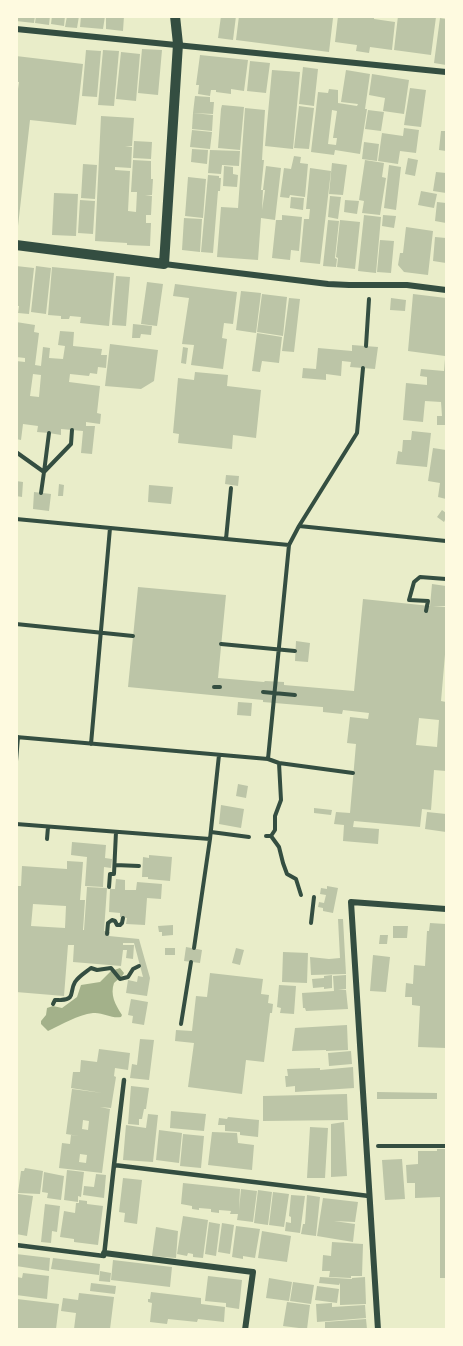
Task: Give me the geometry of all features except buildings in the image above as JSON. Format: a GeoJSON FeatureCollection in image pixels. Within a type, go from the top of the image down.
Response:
{"type":"FeatureCollection","features":[{"type":"Feature","properties":{"kind":"street"},"geometry":{"type":"LineString","coordinates":[[164,264],[177,44],[175,16]]}},
{"type":"Feature","properties":{"kind":"street"},"geometry":{"type":"LineString","coordinates":[[16,29],[447,72]]}},
{"type":"Feature","properties":{"kind":"street"},"geometry":{"type":"LineString","coordinates":[[16,245],[328,284],[407,285],[447,290]]}},
{"type":"Feature","properties":{"kind":"street"},"geometry":{"type":"LineString","coordinates":[[378,1329],[351,902],[447,909]]}},
{"type":"Feature","properties":{"kind":"street"},"geometry":{"type":"LineString","coordinates":[[104,1252],[252,1272],[245,1329]]}},
{"type":"Feature","properties":{"kind":"lane"},"geometry":{"type":"LineString","coordinates":[[16,1245],[104,1256],[124,1080]]}},
{"type":"Feature","properties":{"kind":"lane"},"geometry":{"type":"LineString","coordinates":[[114,1166],[369,1196]]}},
{"type":"Feature","properties":{"kind":"path"},"geometry":{"type":"LineString","coordinates":[[366,346],[370,285]]}},
{"type":"Feature","properties":{"kind":"path"},"geometry":{"type":"LineString","coordinates":[[268,759],[289,545],[357,433],[363,368]]}},
{"type":"Feature","properties":{"kind":"path"},"geometry":{"type":"LineString","coordinates":[[44,472],[71,444],[72,430]]}},
{"type":"Feature","properties":{"kind":"path"},"geometry":{"type":"LineString","coordinates":[[41,493],[49,433]]}},
{"type":"Feature","properties":{"kind":"path"},"geometry":{"type":"LineString","coordinates":[[16,452],[44,472]]}},
{"type":"Feature","properties":{"kind":"path"},"geometry":{"type":"LineString","coordinates":[[226,539],[231,488]]}},
{"type":"Feature","properties":{"kind":"path"},"geometry":{"type":"LineString","coordinates":[[16,519],[289,545]]}},
{"type":"Feature","properties":{"kind":"path"},"geometry":{"type":"LineString","coordinates":[[299,526],[447,540]]}},
{"type":"Feature","properties":{"kind":"path"},"geometry":{"type":"LineString","coordinates":[[91,744],[110,528]]}},
{"type":"Feature","properties":{"kind":"path"},"geometry":{"type":"LineString","coordinates":[[426,611],[428,602],[409,600],[414,582],[420,577],[447,579]]}},
{"type":"Feature","properties":{"kind":"path"},"geometry":{"type":"LineString","coordinates":[[16,624],[133,636]]}},
{"type":"Feature","properties":{"kind":"path"},"geometry":{"type":"LineString","coordinates":[[221,644],[295,651]]}},
{"type":"Feature","properties":{"kind":"path"},"geometry":{"type":"LineString","coordinates":[[214,687],[220,687]]}},
{"type":"Feature","properties":{"kind":"path"},"geometry":{"type":"LineString","coordinates":[[264,692],[295,695]]}},
{"type":"Feature","properties":{"kind":"path"},"geometry":{"type":"LineString","coordinates":[[16,761],[17,737],[268,759],[279,763],[353,773]]}},
{"type":"Feature","properties":{"kind":"path"},"geometry":{"type":"LineString","coordinates":[[194,948],[211,832],[219,755]]}},
{"type":"Feature","properties":{"kind":"path"},"geometry":{"type":"LineString","coordinates":[[279,763],[281,800],[275,816],[275,830],[268,836],[279,847],[287,874],[296,879],[301,895]]}},
{"type":"Feature","properties":{"kind":"path"},"geometry":{"type":"LineString","coordinates":[[16,824],[210,839]]}},
{"type":"Feature","properties":{"kind":"path"},"geometry":{"type":"LineString","coordinates":[[47,839],[48,826]]}},
{"type":"Feature","properties":{"kind":"path"},"geometry":{"type":"LineString","coordinates":[[109,887],[110,873],[114,874],[116,832]]}},
{"type":"Feature","properties":{"kind":"path"},"geometry":{"type":"LineString","coordinates":[[211,832],[249,837]]}},
{"type":"Feature","properties":{"kind":"path"},"geometry":{"type":"LineString","coordinates":[[115,865],[139,866]]}},
{"type":"Feature","properties":{"kind":"path"},"geometry":{"type":"LineString","coordinates":[[120,865],[120,872]]}},
{"type":"Feature","properties":{"kind":"path"},"geometry":{"type":"LineString","coordinates":[[311,923],[314,897]]}},
{"type":"Feature","properties":{"kind":"path"},"geometry":{"type":"LineString","coordinates":[[107,934],[108,923],[112,920],[120,925],[123,918]]}},
{"type":"Feature","properties":{"kind":"path"},"geometry":{"type":"LineString","coordinates":[[181,1024],[191,962]]}},
{"type":"Feature","properties":{"kind":"path"},"geometry":{"type":"LineString","coordinates":[[53,1004],[55,1000],[70,997],[76,980],[91,968],[97,970],[111,968],[120,979],[128,977],[139,966]]}},
{"type":"Feature","properties":{"kind":"path"},"geometry":{"type":"LineString","coordinates":[[366,1146],[447,1146]]}},
{"type":"Feature","properties":{"kind":"shaded area"},"geometry":{"type":"Polygon","coordinates":[[[120,968],[124,973],[114,983],[113,995],[121,1017],[97,1013],[87,1014],[48,1031],[41,1024],[47,1008],[53,1006],[62,1008],[77,997],[81,985],[100,982],[111,971],[120,968]]]}}]}
